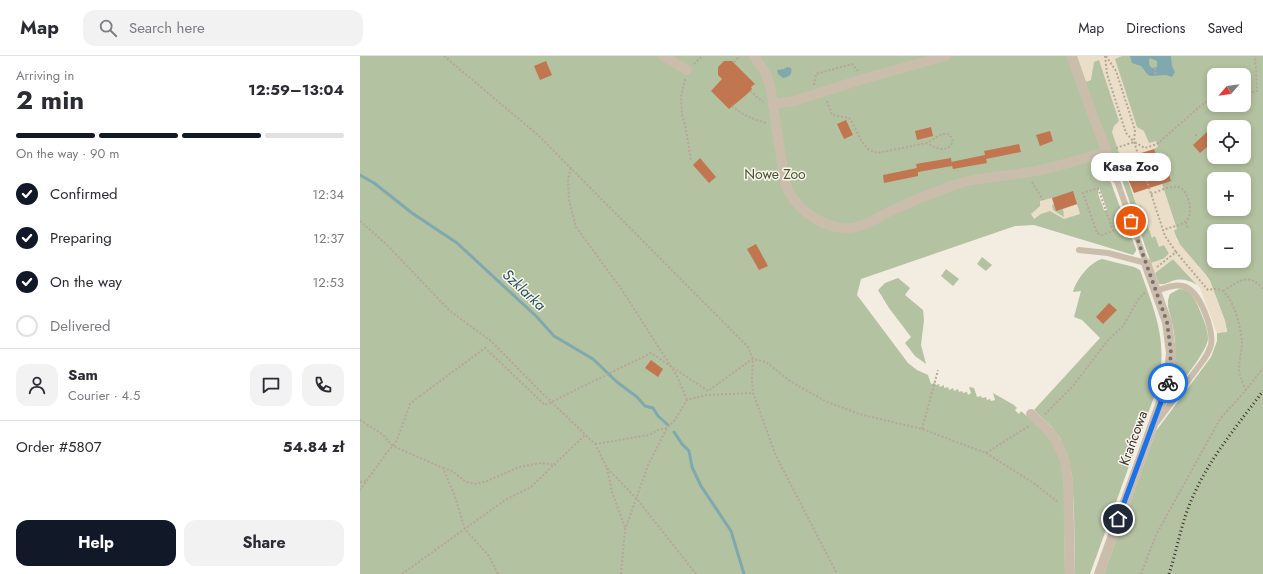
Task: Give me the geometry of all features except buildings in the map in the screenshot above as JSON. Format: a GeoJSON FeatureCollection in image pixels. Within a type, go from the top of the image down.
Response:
{"type":"FeatureCollection","features":[{"type":"Feature","properties":{"kind":"street"},"geometry":{"type":"LineString","coordinates":[[663,56],[687,70]]}},
{"type":"Feature","properties":{"kind":"street"},"geometry":{"type":"LineString","coordinates":[[754,56],[765,72],[770,85],[785,183],[791,196],[799,206],[813,216],[825,223],[841,228],[861,227],[894,210],[965,181],[1050,168],[1106,152]]}},
{"type":"Feature","properties":{"kind":"street"},"geometry":{"type":"LineString","coordinates":[[773,104],[794,101],[824,90],[946,56]]}},
{"type":"Feature","properties":{"kind":"street"},"geometry":{"type":"LineString","coordinates":[[1071,56],[1116,178]]}},
{"type":"Feature","properties":{"kind":"street","name":"Krańcowa"},"geometry":{"type":"LineString","coordinates":[[1099,574],[1168,383],[1171,353],[1167,322],[1147,268]]}},
{"type":"Feature","properties":{"kind":"street"},"geometry":{"type":"LineString","coordinates":[[1034,417],[1052,434],[1062,452],[1067,472],[1070,574]]}},
{"type":"Feature","properties":{"kind":"lane"},"geometry":{"type":"LineString","coordinates":[[1116,178],[1147,268]]}},
{"type":"Feature","properties":{"kind":"lane"},"geometry":{"type":"LineString","coordinates":[[1079,250],[1108,253],[1147,268]]}},
{"type":"Feature","properties":{"kind":"lane"},"geometry":{"type":"LineString","coordinates":[[1152,429],[1208,354],[1211,344],[1211,335],[1207,319],[1197,297],[1191,290],[1184,286],[1175,285],[1156,291]]}},
{"type":"Feature","properties":{"kind":"path"},"geometry":{"type":"LineString","coordinates":[[444,56],[538,135],[748,346],[753,359],[753,394],[776,456],[837,574]]}},
{"type":"Feature","properties":{"kind":"path"},"geometry":{"type":"LineString","coordinates":[[734,62],[740,56]]}},
{"type":"Feature","properties":{"kind":"path"},"geometry":{"type":"LineString","coordinates":[[1105,56],[1116,71],[1135,130],[1134,142],[1163,230],[1170,244],[1208,290],[1215,288],[1223,291],[1230,300],[1241,330],[1242,343],[1239,370],[1241,381],[1246,390]]}},
{"type":"Feature","properties":{"kind":"path"},"geometry":{"type":"LineString","coordinates":[[1105,56],[1107,74],[1126,133],[1134,142],[1145,148],[1157,144],[1204,103],[1207,102]]}},
{"type":"Feature","properties":{"kind":"path"},"geometry":{"type":"LineString","coordinates":[[1251,92],[1257,91],[1255,56]]}},
{"type":"Feature","properties":{"kind":"path"},"geometry":{"type":"LineString","coordinates":[[812,94],[816,74],[852,64],[863,79]]}},
{"type":"Feature","properties":{"kind":"path"},"geometry":{"type":"LineString","coordinates":[[1155,68],[1156,76]]}},
{"type":"Feature","properties":{"kind":"path"},"geometry":{"type":"LineString","coordinates":[[687,70],[681,97],[682,114],[691,161]]}},
{"type":"Feature","properties":{"kind":"path"},"geometry":{"type":"LineString","coordinates":[[824,90],[828,108],[832,115],[848,118],[852,122],[862,142],[868,149],[877,153],[927,143],[942,134],[948,134],[951,137],[952,142],[950,146],[939,150],[927,143]]}},
{"type":"Feature","properties":{"kind":"path"},"geometry":{"type":"LineString","coordinates":[[750,91],[754,95]]}},
{"type":"Feature","properties":{"kind":"path"},"geometry":{"type":"LineString","coordinates":[[732,106],[739,112],[754,120],[776,126]]}},
{"type":"Feature","properties":{"kind":"path"},"geometry":{"type":"LineString","coordinates":[[1117,148],[1134,142]]}},
{"type":"Feature","properties":{"kind":"path"},"geometry":{"type":"LineString","coordinates":[[571,168],[568,179],[569,200],[576,227],[622,290],[673,369],[687,400]]}},
{"type":"Feature","properties":{"kind":"path"},"geometry":{"type":"LineString","coordinates":[[1030,172],[1032,181],[1043,200]]}},
{"type":"Feature","properties":{"kind":"path"},"geometry":{"type":"LineString","coordinates":[[1151,194],[1174,186],[1181,188],[1186,193],[1191,209],[1190,217],[1186,222],[1163,230]]}},
{"type":"Feature","properties":{"kind":"path"},"geometry":{"type":"LineString","coordinates":[[1098,188],[1113,231],[1102,235],[1097,233],[1083,193],[1098,188]]}},
{"type":"Feature","properties":{"kind":"path"},"geometry":{"type":"LineString","coordinates":[[360,221],[386,244],[450,311],[491,341],[595,444],[607,468],[612,492],[625,530]]}},
{"type":"Feature","properties":{"kind":"path"},"geometry":{"type":"LineString","coordinates":[[1186,222],[1188,229]]}},
{"type":"Feature","properties":{"kind":"path"},"geometry":{"type":"LineString","coordinates":[[1147,268],[1176,252]]}},
{"type":"Feature","properties":{"kind":"path"},"geometry":{"type":"LineString","coordinates":[[1223,291],[1247,279],[1253,280],[1263,289]]}},
{"type":"Feature","properties":{"kind":"path"},"geometry":{"type":"LineString","coordinates":[[986,453],[1072,386],[1108,340],[1123,326],[1143,294],[1156,291]]}},
{"type":"Feature","properties":{"kind":"path"},"geometry":{"type":"LineString","coordinates":[[360,490],[397,440],[410,404],[486,348],[545,405],[651,354],[708,391],[753,359],[766,362],[790,381],[825,401],[859,414],[922,429],[986,453],[1032,482],[1068,511]]}},
{"type":"Feature","properties":{"kind":"path"},"geometry":{"type":"LineString","coordinates":[[1141,574],[1156,536],[1220,419],[1263,368]]}},
{"type":"Feature","properties":{"kind":"path"},"geometry":{"type":"LineString","coordinates":[[922,429],[938,370]]}},
{"type":"Feature","properties":{"kind":"path"},"geometry":{"type":"LineString","coordinates":[[621,574],[625,530],[648,465],[667,428],[674,421],[687,400],[706,395],[753,394]]}},
{"type":"Feature","properties":{"kind":"path"},"geometry":{"type":"LineString","coordinates":[[360,420],[382,434],[393,446],[452,471],[466,482],[476,484],[487,481],[519,467],[541,463],[556,465]]}},
{"type":"Feature","properties":{"kind":"path"},"geometry":{"type":"LineString","coordinates":[[595,444],[649,435],[658,430],[667,428]]}},
{"type":"Feature","properties":{"kind":"path"},"geometry":{"type":"LineString","coordinates":[[402,574],[505,500],[531,487],[556,465],[585,435]]}},
{"type":"Feature","properties":{"kind":"path"},"geometry":{"type":"LineString","coordinates":[[443,468],[454,494],[465,529],[489,556],[498,574]]}},
{"type":"Feature","properties":{"kind":"path"},"geometry":{"type":"LineString","coordinates":[[607,468],[637,499],[696,574]]}},
{"type":"Feature","properties":{"kind":"path"},"geometry":{"type":"LineString","coordinates":[[360,482],[366,481]]}},
{"type":"Feature","properties":{"kind":"green space","name":"Nowe Zoo"},"geometry":{"type":"Polygon","coordinates":[[[360,56],[1263,56],[1263,574],[1104,574],[1156,431],[1211,357],[1217,341],[1217,333],[1227,331],[1225,321],[1210,281],[1180,245],[1173,230],[1177,229],[1126,175],[1137,206],[1141,205],[1152,237],[1155,236],[1164,245],[1169,253],[1161,260],[1151,263],[1121,177],[1110,180],[1124,218],[1119,220],[1122,228],[1127,226],[1136,249],[1133,255],[1034,225],[1015,226],[861,279],[857,295],[908,363],[917,370],[928,375],[931,384],[939,384],[940,387],[944,385],[944,388],[948,387],[949,390],[953,388],[954,391],[958,389],[959,392],[967,392],[968,395],[971,393],[969,387],[974,388],[977,397],[986,397],[987,400],[990,399],[991,401],[995,400],[993,393],[1014,405],[1017,408],[1015,410],[1019,414],[1021,411],[1045,432],[1058,452],[1064,475],[1065,574],[360,574],[360,56]],[[1099,187],[1098,194],[1104,210],[1107,211],[1099,187]]]}},
{"type":"Feature","properties":{"kind":"green space"},"geometry":{"type":"Polygon","coordinates":[[[982,257],[992,265],[986,271],[977,264],[982,257]]]}},
{"type":"Feature","properties":{"kind":"green space"},"geometry":{"type":"Polygon","coordinates":[[[1102,259],[1134,267],[1140,270],[1151,299],[1161,340],[1161,370],[1158,386],[1090,574],[1075,574],[1072,474],[1060,438],[1052,427],[1034,410],[1100,338],[1082,320],[1074,317],[1081,291],[1073,292],[1077,282],[1084,272],[1097,261],[1102,259]]]}},
{"type":"Feature","properties":{"kind":"green space"},"geometry":{"type":"Polygon","coordinates":[[[1173,259],[1197,285],[1182,280],[1159,284],[1155,273],[1173,259]]]}},
{"type":"Feature","properties":{"kind":"green space"},"geometry":{"type":"Polygon","coordinates":[[[946,269],[959,279],[953,286],[941,276],[946,269]]]}},
{"type":"Feature","properties":{"kind":"green space"},"geometry":{"type":"Polygon","coordinates":[[[898,278],[910,288],[905,295],[923,310],[924,320],[921,345],[926,364],[915,356],[905,343],[911,337],[889,308],[878,290],[885,283],[898,278]]]}},
{"type":"Feature","properties":{"kind":"green space"},"geometry":{"type":"Polygon","coordinates":[[[1179,289],[1189,292],[1195,300],[1207,331],[1208,339],[1199,359],[1172,392],[1175,348],[1174,331],[1168,308],[1168,301],[1170,294],[1179,289]]]}},
{"type":"Feature","properties":{"kind":"shaded area"},"geometry":{"type":"Polygon","coordinates":[[[1077,56],[1122,56],[1115,59],[1137,127],[1144,131],[1149,143],[1156,141],[1158,147],[1155,148],[1152,153],[1177,229],[1174,230],[1177,241],[1210,281],[1225,321],[1227,332],[1217,333],[1200,288],[1173,259],[1155,273],[1151,263],[1165,258],[1169,253],[1164,245],[1159,247],[1155,236],[1152,238],[1141,205],[1137,207],[1112,132],[1114,126],[1119,121],[1099,60],[1094,62],[1091,80],[1086,82],[1077,56]]]}},
{"type":"Feature","properties":{"kind":"shaded area"},"geometry":{"type":"Polygon","coordinates":[[[1052,198],[1054,204],[1052,205],[1053,210],[1064,217],[1063,209],[1077,204],[1080,214],[1064,219],[1050,211],[1041,214],[1034,219],[1031,214],[1040,206],[1040,201],[1052,198]]]}},
{"type":"Feature","properties":{"kind":"water"},"geometry":{"type":"Polygon","coordinates":[[[1130,56],[1171,56],[1172,66],[1175,72],[1172,77],[1166,75],[1151,76],[1148,75],[1141,66],[1132,63],[1130,56]],[[1150,58],[1149,63],[1152,68],[1157,67],[1157,61],[1150,58]]]}},
{"type":"Feature","properties":{"kind":"water"},"geometry":{"type":"Polygon","coordinates":[[[787,67],[791,68],[791,74],[783,78],[778,74],[777,70],[787,67]]]}},
{"type":"Feature","properties":{"kind":"waterway","name":"Szklarka"},"geometry":{"type":"LineString","coordinates":[[360,175],[374,183],[412,213],[457,243],[536,316],[554,336],[593,359],[617,382],[637,397],[645,406],[653,408],[658,416],[668,425]]}},
{"type":"Feature","properties":{"kind":"waterway","name":"Szklarka"},"geometry":{"type":"LineString","coordinates":[[674,432],[689,451],[692,467],[701,486],[731,531],[744,574]]}},
{"type":"Feature","properties":{"kind":"railway"},"geometry":{"type":"LineString","coordinates":[[1169,574],[1184,519],[1198,486],[1214,457],[1263,391]]}},
{"type":"Feature","properties":{"kind":"way so far"},"geometry":{"type":"LineString","coordinates":[[1131,221],[1167,322],[1171,353],[1168,383]]}},
{"type":"Feature","properties":{"kind":"place","name":"Kasa Zoo"},"geometry":{"type":"Point","coordinates":[1131,221]}},
{"type":"Feature","properties":{"kind":"route"},"geometry":{"type":"LineString","coordinates":[[1118,519],[1168,383]]}}]}
